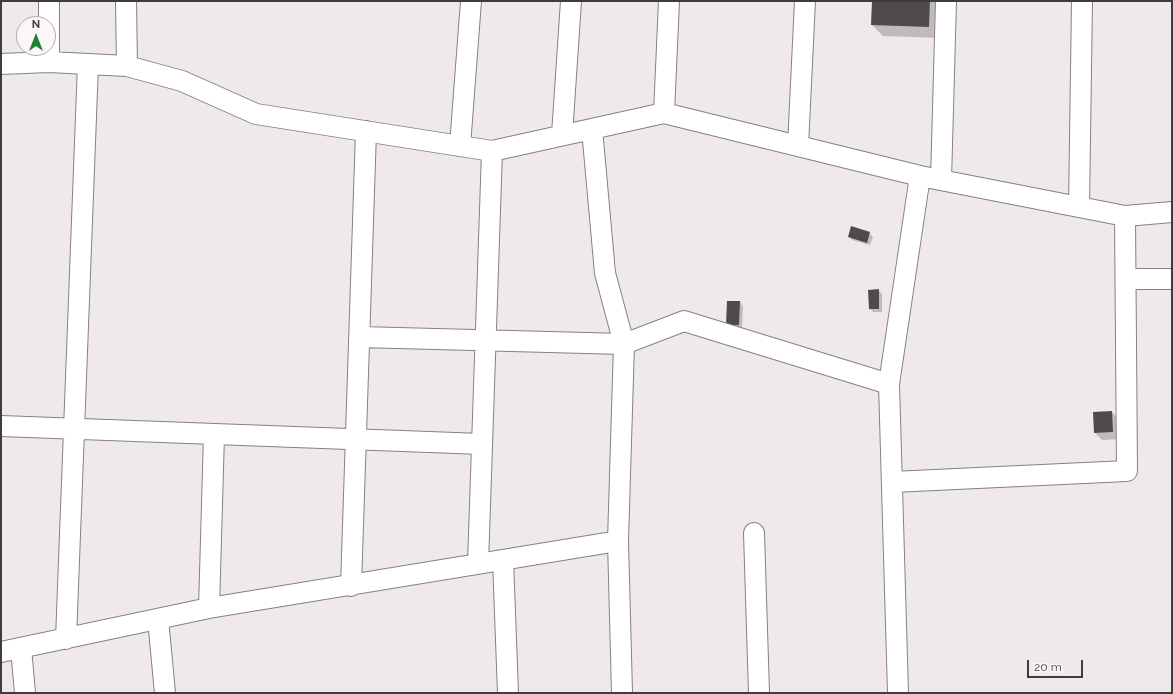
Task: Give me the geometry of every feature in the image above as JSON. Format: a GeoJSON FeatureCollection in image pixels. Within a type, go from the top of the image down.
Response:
{"type":"FeatureCollection","features":[{"type":"Feature","properties":{"kind":"street"},"geometry":{"type":"LineString","coordinates":[[49,1],[49,62]]}},
{"type":"Feature","properties":{"kind":"street"},"geometry":{"type":"LineString","coordinates":[[126,1],[127,66]]}},
{"type":"Feature","properties":{"kind":"street"},"geometry":{"type":"LineString","coordinates":[[460,146],[471,1]]}},
{"type":"Feature","properties":{"kind":"street"},"geometry":{"type":"LineString","coordinates":[[562,135],[571,1]]}},
{"type":"Feature","properties":{"kind":"street"},"geometry":{"type":"LineString","coordinates":[[664,113],[669,1]]}},
{"type":"Feature","properties":{"kind":"street"},"geometry":{"type":"LineString","coordinates":[[798,146],[804,1]]}},
{"type":"Feature","properties":{"kind":"street"},"geometry":{"type":"LineString","coordinates":[[941,180],[946,1]]}},
{"type":"Feature","properties":{"kind":"street"},"geometry":{"type":"LineString","coordinates":[[1079,207],[1082,1]]}},
{"type":"Feature","properties":{"kind":"street"},"geometry":{"type":"LineString","coordinates":[[1,64],[49,62],[127,66],[182,81],[256,114],[492,150],[664,113],[920,176],[1079,207],[1126,216],[1172,212]]}},
{"type":"Feature","properties":{"kind":"street"},"geometry":{"type":"LineString","coordinates":[[66,638],[88,64]]}},
{"type":"Feature","properties":{"kind":"street"},"geometry":{"type":"LineString","coordinates":[[592,128],[605,273],[624,344],[618,541],[622,693]]}},
{"type":"Feature","properties":{"kind":"street"},"geometry":{"type":"LineString","coordinates":[[352,586],[366,131]]}},
{"type":"Feature","properties":{"kind":"street"},"geometry":{"type":"LineString","coordinates":[[478,564],[492,150]]}},
{"type":"Feature","properties":{"kind":"street"},"geometry":{"type":"LineString","coordinates":[[898,693],[889,384],[920,176]]}},
{"type":"Feature","properties":{"kind":"street"},"geometry":{"type":"LineString","coordinates":[[892,482],[1127,471],[1126,216]]}},
{"type":"Feature","properties":{"kind":"street"},"geometry":{"type":"LineString","coordinates":[[1126,279],[1172,279]]}},
{"type":"Feature","properties":{"kind":"street"},"geometry":{"type":"LineString","coordinates":[[360,338],[624,344],[684,321],[889,384]]}},
{"type":"Feature","properties":{"kind":"street"},"geometry":{"type":"LineString","coordinates":[[1,426],[482,444]]}},
{"type":"Feature","properties":{"kind":"street"},"geometry":{"type":"LineString","coordinates":[[209,608],[214,434]]}},
{"type":"Feature","properties":{"kind":"street"},"geometry":{"type":"LineString","coordinates":[[754,533],[759,693]]}},
{"type":"Feature","properties":{"kind":"street"},"geometry":{"type":"LineString","coordinates":[[1,652],[209,608],[352,586],[618,541]]}},
{"type":"Feature","properties":{"kind":"street"},"geometry":{"type":"LineString","coordinates":[[503,560],[508,693]]}},
{"type":"Feature","properties":{"kind":"street"},"geometry":{"type":"LineString","coordinates":[[158,619],[165,693]]}},
{"type":"Feature","properties":{"kind":"street"},"geometry":{"type":"LineString","coordinates":[[21,648],[25,693]]}},
{"type":"Feature","properties":{"kind":"building"},"geometry":{"type":"Polygon","coordinates":[[[872,1],[930,1],[929,27],[871,25],[872,1]]]}},
{"type":"Feature","properties":{"kind":"building"},"geometry":{"type":"Polygon","coordinates":[[[851,226],[870,232],[867,243],[848,237],[851,226]]]}},
{"type":"Feature","properties":{"kind":"building"},"geometry":{"type":"Polygon","coordinates":[[[879,289],[879,309],[869,309],[868,290],[879,289]]]}},
{"type":"Feature","properties":{"kind":"building"},"geometry":{"type":"Polygon","coordinates":[[[727,301],[740,301],[739,325],[726,325],[727,301]]]}},
{"type":"Feature","properties":{"kind":"building"},"geometry":{"type":"Polygon","coordinates":[[[1112,411],[1113,432],[1094,433],[1093,412],[1112,411]]]}}]}
